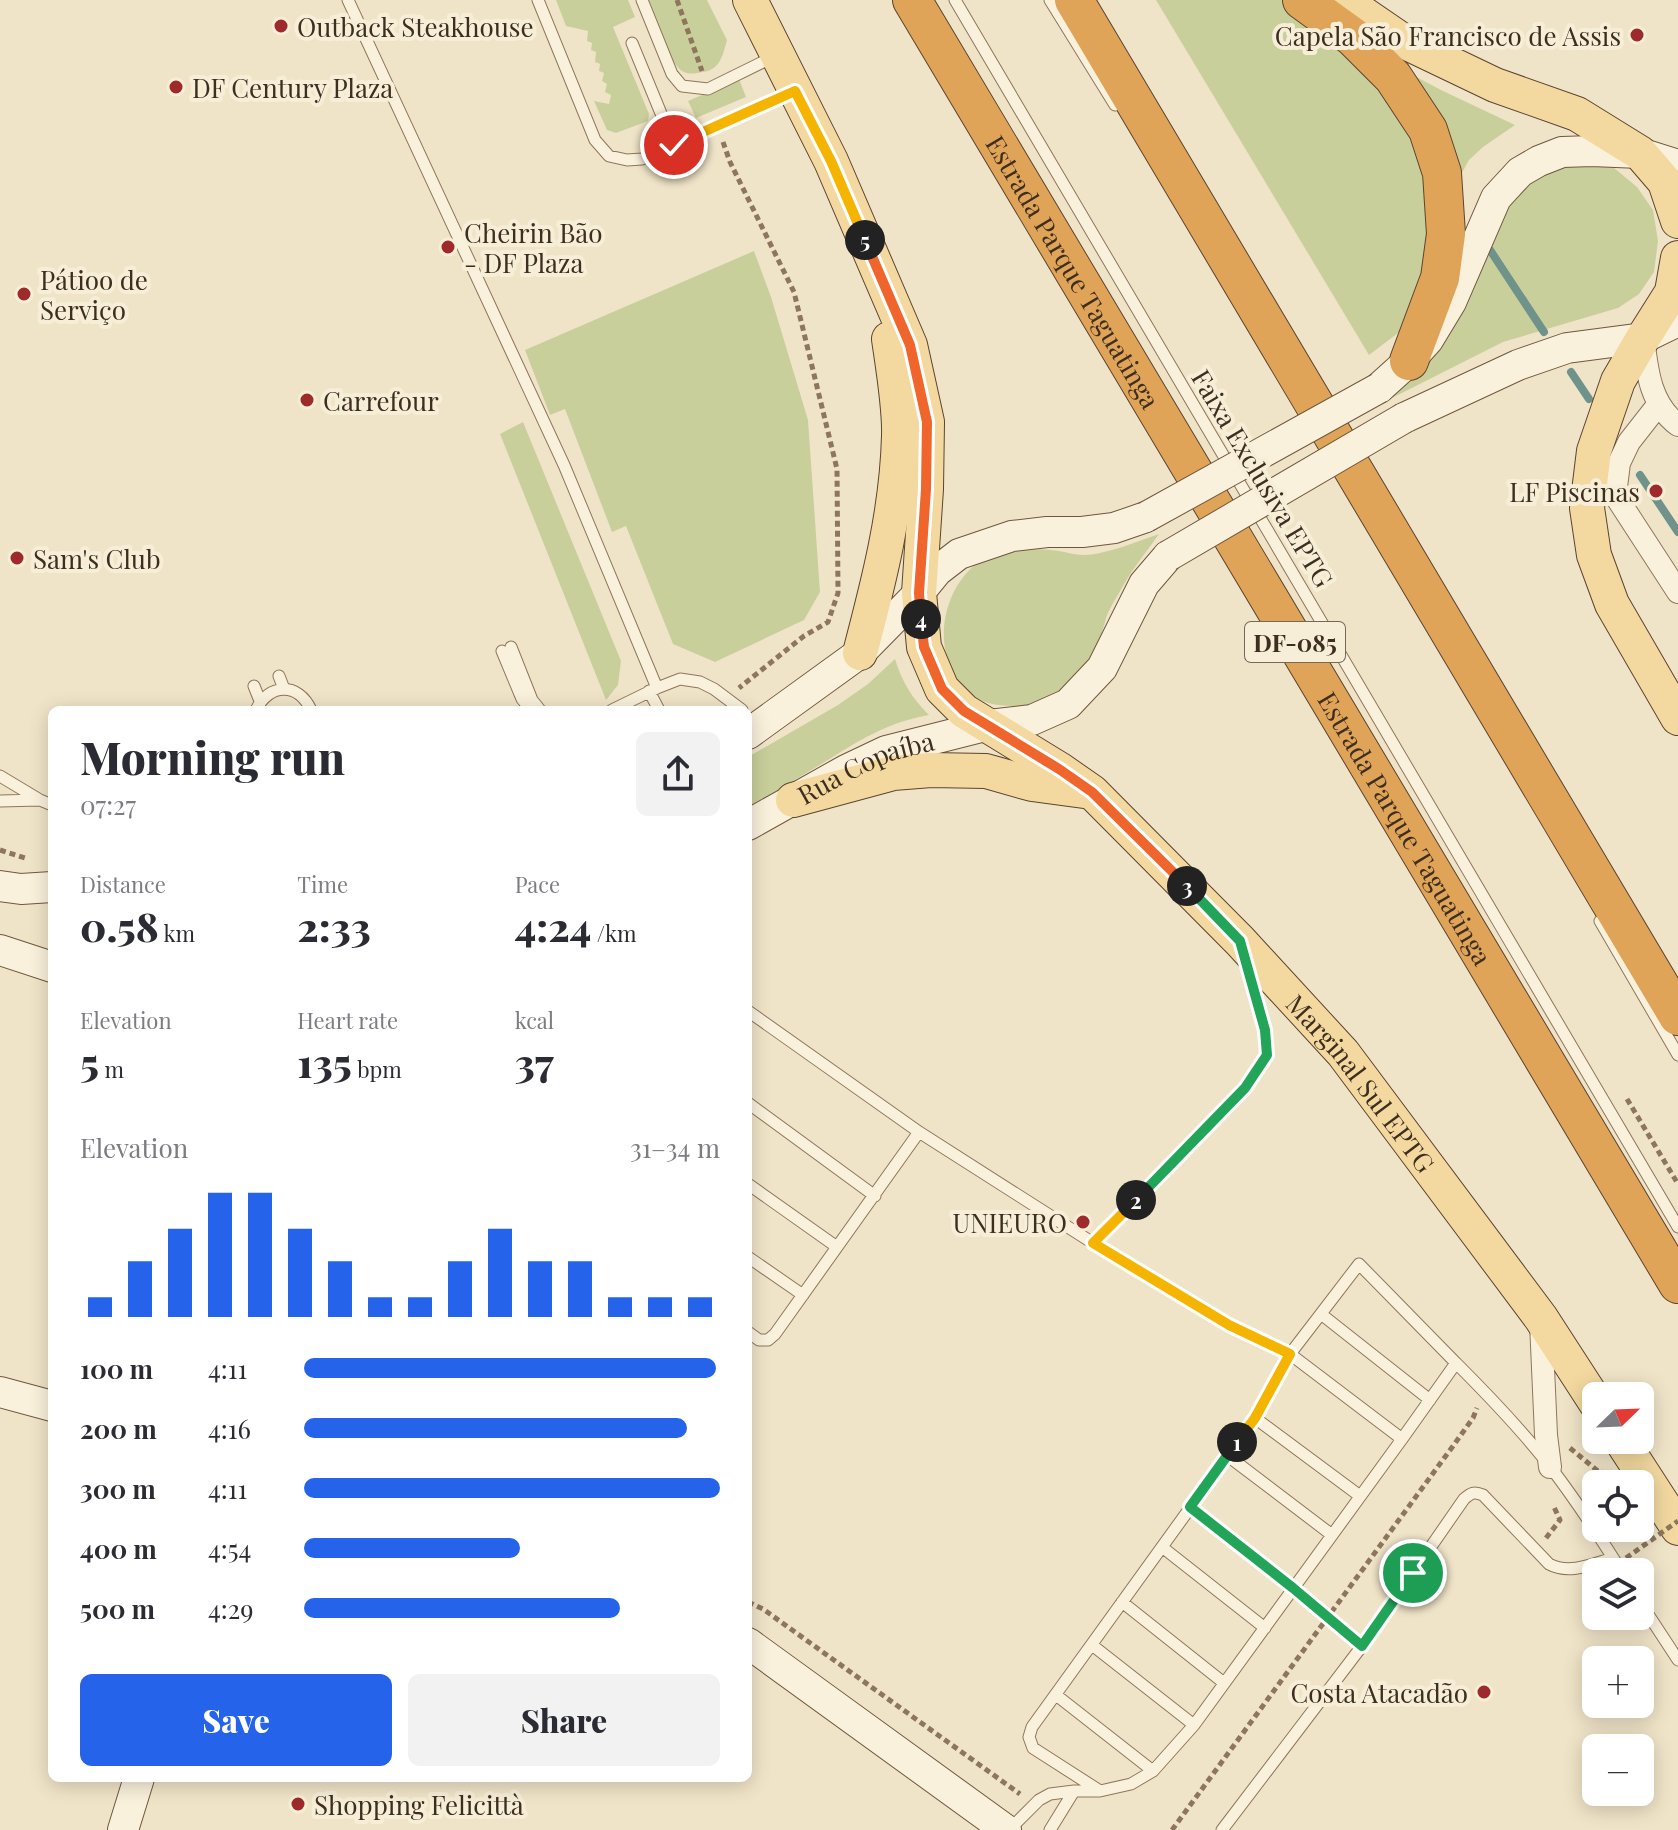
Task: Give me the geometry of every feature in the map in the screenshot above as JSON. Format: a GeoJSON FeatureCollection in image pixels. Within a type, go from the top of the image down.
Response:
{"type":"FeatureCollection","features":[{"type":"Feature","properties":{"kind":"highway","name":"Estrada Parque Taguatinga"},"geometry":{"type":"LineString","coordinates":[[912,0],[1678,1284]]}},
{"type":"Feature","properties":{"kind":"highway"},"geometry":{"type":"LineString","coordinates":[[1074,0],[1678,1016]]}},
{"type":"Feature","properties":{"kind":"highway"},"geometry":{"type":"LineString","coordinates":[[1302,0],[1353,37],[1393,77],[1428,130],[1442,173],[1446,234],[1440,278],[1409,361]]}},
{"type":"Feature","properties":{"kind":"main road","name":"Marginal Sul EPTG"},"geometry":{"type":"LineString","coordinates":[[750,0],[831,161],[910,345],[927,422],[919,593],[924,647],[942,689],[964,711],[1092,792],[1240,941],[1343,1053],[1541,1318],[1582,1382]]}},
{"type":"Feature","properties":{"kind":"main road"},"geometry":{"type":"LineString","coordinates":[[1361,6],[1403,41],[1495,85],[1577,114],[1640,153],[1678,165]]}},
{"type":"Feature","properties":{"kind":"main road"},"geometry":{"type":"LineString","coordinates":[[752,720],[860,653],[937,571],[959,554],[1012,536],[1114,528],[1146,517],[1379,388],[1428,340],[1451,302],[1496,198],[1520,172],[1539,161],[1562,152],[1640,153],[1665,182],[1678,221]]}},
{"type":"Feature","properties":{"kind":"main road"},"geometry":{"type":"LineString","coordinates":[[1678,258],[1672,292],[1618,381],[1594,451],[1587,508],[1594,555],[1612,604],[1678,718]]}},
{"type":"Feature","properties":{"kind":"main road"},"geometry":{"type":"LineString","coordinates":[[860,653],[891,524],[900,433],[879,271]]}},
{"type":"Feature","properties":{"kind":"main road"},"geometry":{"type":"LineString","coordinates":[[1643,338],[1678,321]]}},
{"type":"Feature","properties":{"kind":"main road","name":"Rua Copaíba"},"geometry":{"type":"LineString","coordinates":[[752,823],[886,751],[989,725],[1032,720],[1068,704],[1102,668],[1144,584],[1168,556],[1404,418],[1518,365],[1567,348],[1643,338]]}},
{"type":"Feature","properties":{"kind":"main road"},"geometry":{"type":"LineString","coordinates":[[793,800],[893,773],[931,770],[986,771],[1032,784],[1092,792]]}},
{"type":"Feature","properties":{"kind":"main road"},"geometry":{"type":"LineString","coordinates":[[0,886],[21,889],[44,874]]}},
{"type":"Feature","properties":{"kind":"main road"},"geometry":{"type":"LineString","coordinates":[[0,950],[48,966]]}},
{"type":"Feature","properties":{"kind":"main road"},"geometry":{"type":"LineString","coordinates":[[0,1392],[48,1405]]}},
{"type":"Feature","properties":{"kind":"main road"},"geometry":{"type":"LineString","coordinates":[[1630,1454],[1678,1528]]}},
{"type":"Feature","properties":{"kind":"main road"},"geometry":{"type":"LineString","coordinates":[[752,1650],[1007,1830]]}},
{"type":"Feature","properties":{"kind":"main road"},"geometry":{"type":"LineString","coordinates":[[123,1830],[138,1782]]}},
{"type":"Feature","properties":{"kind":"street"},"geometry":{"type":"LineString","coordinates":[[1643,338],[1649,377],[1658,405],[1678,425]]}},
{"type":"Feature","properties":{"kind":"street"},"geometry":{"type":"LineString","coordinates":[[1615,495],[1619,463],[1629,442],[1658,405]]}},
{"type":"Feature","properties":{"kind":"street"},"geometry":{"type":"LineString","coordinates":[[1594,451],[1615,495],[1678,592]]}},
{"type":"Feature","properties":{"kind":"street"},"geometry":{"type":"LineString","coordinates":[[1541,1318],[1550,1467]]}},
{"type":"Feature","properties":{"kind":"lane"},"geometry":{"type":"LineString","coordinates":[[348,0],[564,465],[658,706]]}},
{"type":"Feature","properties":{"kind":"lane"},"geometry":{"type":"LineString","coordinates":[[538,0],[595,140],[609,156],[642,159],[795,91]]}},
{"type":"Feature","properties":{"kind":"lane"},"geometry":{"type":"LineString","coordinates":[[642,0],[672,74],[682,86],[708,89],[777,55]]}},
{"type":"Feature","properties":{"kind":"lane","name":"Faixa Exclusiva EPTG"},"geometry":{"type":"LineString","coordinates":[[955,0],[1678,1227]]}},
{"type":"Feature","properties":{"kind":"lane"},"geometry":{"type":"LineString","coordinates":[[1050,0],[1125,122]]}},
{"type":"Feature","properties":{"kind":"lane"},"geometry":{"type":"LineString","coordinates":[[632,43],[674,145]]}},
{"type":"Feature","properties":{"kind":"lane"},"geometry":{"type":"LineString","coordinates":[[1305,417],[1319,441]]}},
{"type":"Feature","properties":{"kind":"lane"},"geometry":{"type":"LineString","coordinates":[[1326,453],[1334,466]]}},
{"type":"Feature","properties":{"kind":"lane"},"geometry":{"type":"LineString","coordinates":[[528,706],[522,699],[506,649],[537,706]]}},
{"type":"Feature","properties":{"kind":"lane"},"geometry":{"type":"LineString","coordinates":[[279,676],[284,689]]}},
{"type":"Feature","properties":{"kind":"lane"},"geometry":{"type":"LineString","coordinates":[[620,706],[680,679],[700,682],[714,689],[734,706]]}},
{"type":"Feature","properties":{"kind":"lane"},"geometry":{"type":"LineString","coordinates":[[254,686],[258,706]]}},
{"type":"Feature","properties":{"kind":"lane"},"geometry":{"type":"LineString","coordinates":[[258,706],[267,695],[284,689],[301,695],[309,706]]}},
{"type":"Feature","properties":{"kind":"lane"},"geometry":{"type":"LineString","coordinates":[[0,776],[48,803]]}},
{"type":"Feature","properties":{"kind":"lane"},"geometry":{"type":"LineString","coordinates":[[0,801],[40,800]]}},
{"type":"Feature","properties":{"kind":"lane"},"geometry":{"type":"LineString","coordinates":[[1598,917],[1678,1055]]}},
{"type":"Feature","properties":{"kind":"lane"},"geometry":{"type":"LineString","coordinates":[[1093,1243],[1245,1088],[1267,1055],[1265,1030],[1240,941]]}},
{"type":"Feature","properties":{"kind":"lane"},"geometry":{"type":"LineString","coordinates":[[752,1014],[919,1132],[1093,1243],[1229,1325],[1290,1354],[1402,1439]]}},
{"type":"Feature","properties":{"kind":"lane"},"geometry":{"type":"LineString","coordinates":[[752,1106],[875,1196]]}},
{"type":"Feature","properties":{"kind":"lane"},"geometry":{"type":"LineString","coordinates":[[752,1335],[759,1340],[768,1340],[775,1334],[919,1132]]}},
{"type":"Feature","properties":{"kind":"lane"},"geometry":{"type":"LineString","coordinates":[[752,1187],[837,1247]]}},
{"type":"Feature","properties":{"kind":"lane"},"geometry":{"type":"LineString","coordinates":[[752,1260],[803,1295]]}},
{"type":"Feature","properties":{"kind":"lane"},"geometry":{"type":"LineString","coordinates":[[1100,1791],[1033,1748],[1029,1737],[1032,1727],[1255,1418],[1290,1354],[1359,1264],[1489,1396],[1550,1467],[1613,1558]]}},
{"type":"Feature","properties":{"kind":"lane"},"geometry":{"type":"LineString","coordinates":[[1321,1314],[1430,1400]]}},
{"type":"Feature","properties":{"kind":"lane"},"geometry":{"type":"LineString","coordinates":[[1007,1830],[1034,1804],[1050,1794],[1100,1791],[1131,1784],[1153,1771],[1194,1725],[1456,1363]]}},
{"type":"Feature","properties":{"kind":"lane"},"geometry":{"type":"LineString","coordinates":[[1255,1418],[1360,1496]]}},
{"type":"Feature","properties":{"kind":"lane"},"geometry":{"type":"LineString","coordinates":[[1228,1456],[1332,1535]]}},
{"type":"Feature","properties":{"kind":"lane"},"geometry":{"type":"LineString","coordinates":[[1222,1830],[1362,1646],[1470,1493],[1483,1495],[1555,1568],[1564,1570],[1582,1566]]}},
{"type":"Feature","properties":{"kind":"lane"},"geometry":{"type":"LineString","coordinates":[[1190,1507],[1293,1588]]}},
{"type":"Feature","properties":{"kind":"lane"},"geometry":{"type":"LineString","coordinates":[[1162,1547],[1265,1628]]}},
{"type":"Feature","properties":{"kind":"lane"},"geometry":{"type":"LineString","coordinates":[[1122,1602],[1224,1683]]}},
{"type":"Feature","properties":{"kind":"lane"},"geometry":{"type":"LineString","coordinates":[[1654,1623],[1678,1660]]}},
{"type":"Feature","properties":{"kind":"lane"},"geometry":{"type":"LineString","coordinates":[[1092,1645],[1194,1725]]}},
{"type":"Feature","properties":{"kind":"lane"},"geometry":{"type":"LineString","coordinates":[[1056,1695],[1153,1771]]}},
{"type":"Feature","properties":{"kind":"lane"},"geometry":{"type":"LineString","coordinates":[[1050,1830],[1074,1791]]}},
{"type":"Feature","properties":{"kind":"path"},"geometry":{"type":"LineString","coordinates":[[677,0],[708,89]]}},
{"type":"Feature","properties":{"kind":"path"},"geometry":{"type":"LineString","coordinates":[[717,127],[730,162],[794,292],[837,469],[838,593],[828,622],[804,636],[725,698]]}},
{"type":"Feature","properties":{"kind":"path"},"geometry":{"type":"LineString","coordinates":[[0,850],[44,874]]}},
{"type":"Feature","properties":{"kind":"path"},"geometry":{"type":"LineString","coordinates":[[1172,1830],[1466,1428],[1475,1411],[1489,1396]]}},
{"type":"Feature","properties":{"kind":"path"},"geometry":{"type":"LineString","coordinates":[[1546,1435],[1564,1443],[1597,1470]]}},
{"type":"Feature","properties":{"kind":"path"},"geometry":{"type":"LineString","coordinates":[[1626,1558],[1678,1521]]}},
{"type":"Feature","properties":{"kind":"path"},"geometry":{"type":"LineString","coordinates":[[1293,1588],[1362,1646]]}},
{"type":"Feature","properties":{"kind":"path"},"geometry":{"type":"LineString","coordinates":[[752,1604],[1034,1804]]}},
{"type":"Feature","properties":{"kind":"green space"},"geometry":{"type":"Polygon","coordinates":[[[556,0],[628,0],[635,17],[613,27],[649,114],[648,121],[616,133],[607,130],[594,101],[609,104],[611,95],[605,92],[607,84],[602,81],[604,73],[599,71],[600,64],[595,62],[596,52],[591,50],[592,43],[587,41],[588,31],[566,26],[556,0]]]}},
{"type":"Feature","properties":{"kind":"green space"},"geometry":{"type":"Polygon","coordinates":[[[648,0],[707,0],[727,40],[717,65],[709,71],[694,74],[678,68],[663,40],[648,0]]]}},
{"type":"Feature","properties":{"kind":"green space"},"geometry":{"type":"Polygon","coordinates":[[[1156,0],[1282,0],[1335,40],[1387,86],[1432,179],[1426,282],[1402,330],[1369,355],[1156,0]]]}},
{"type":"Feature","properties":{"kind":"green space"},"geometry":{"type":"Polygon","coordinates":[[[1407,72],[1515,125],[1469,160],[1453,189],[1407,72]]]}},
{"type":"Feature","properties":{"kind":"green space"},"geometry":{"type":"Polygon","coordinates":[[[739,79],[746,97],[696,118],[688,101],[739,79]]]}},
{"type":"Feature","properties":{"kind":"green space"},"geometry":{"type":"Polygon","coordinates":[[[1557,157],[1613,167],[1637,187],[1653,210],[1658,241],[1654,272],[1639,294],[1618,308],[1503,342],[1386,401],[1495,208],[1557,157]]]}},
{"type":"Feature","properties":{"kind":"green space"},"geometry":{"type":"Polygon","coordinates":[[[754,251],[808,420],[820,592],[804,620],[715,662],[673,644],[626,526],[612,532],[565,409],[550,415],[525,350],[754,251]]]}},
{"type":"Feature","properties":{"kind":"green space"},"geometry":{"type":"Polygon","coordinates":[[[523,422],[621,661],[618,685],[606,700],[500,434],[523,422]]]}},
{"type":"Feature","properties":{"kind":"green space"},"geometry":{"type":"Polygon","coordinates":[[[1159,534],[1112,605],[1091,661],[1060,692],[1033,704],[990,704],[974,696],[959,681],[949,663],[944,642],[945,621],[950,601],[960,582],[974,566],[992,554],[1006,550],[1092,554],[1159,534]]]}},
{"type":"Feature","properties":{"kind":"green space"},"geometry":{"type":"Polygon","coordinates":[[[895,659],[908,689],[929,715],[874,733],[752,806],[752,755],[868,684],[895,659]]]}},
{"type":"Feature","properties":{"kind":"waterway"},"geometry":{"type":"LineString","coordinates":[[1490,250],[1544,332]]}},
{"type":"Feature","properties":{"kind":"waterway"},"geometry":{"type":"LineString","coordinates":[[1571,372],[1589,399]]}},
{"type":"Feature","properties":{"kind":"waterway"},"geometry":{"type":"LineString","coordinates":[[1640,475],[1678,532]]}},
{"type":"Feature","properties":{"kind":"place","name":"Outback Steakhouse"},"geometry":{"type":"Point","coordinates":[281,26]}},
{"type":"Feature","properties":{"kind":"place","name":"Capela São Francisco de Assis"},"geometry":{"type":"Point","coordinates":[1637,35]}},
{"type":"Feature","properties":{"kind":"place","name":"DF Century Plaza"},"geometry":{"type":"Point","coordinates":[176,87]}},
{"type":"Feature","properties":{"kind":"place","name":"Cheirin Bão - DF Plaza"},"geometry":{"type":"Point","coordinates":[448,247]}},
{"type":"Feature","properties":{"kind":"place","name":"Pátioo de Serviço"},"geometry":{"type":"Point","coordinates":[24,294]}},
{"type":"Feature","properties":{"kind":"place","name":"Carrefour"},"geometry":{"type":"Point","coordinates":[307,400]}},
{"type":"Feature","properties":{"kind":"place","name":"LF Piscinas"},"geometry":{"type":"Point","coordinates":[1656,491]}},
{"type":"Feature","properties":{"kind":"place","name":"Sam's Club"},"geometry":{"type":"Point","coordinates":[17,558]}},
{"type":"Feature","properties":{"kind":"place","name":"UNIEURO"},"geometry":{"type":"Point","coordinates":[1083,1222]}},
{"type":"Feature","properties":{"kind":"place","name":"Costa Atacadão"},"geometry":{"type":"Point","coordinates":[1484,1692]}},
{"type":"Feature","properties":{"kind":"place","name":"Shopping Felicittà"},"geometry":{"type":"Point","coordinates":[298,1804]}},
{"type":"Feature","properties":{"kind":"route"},"geometry":{"type":"LineString","coordinates":[[674,145],[795,91],[831,161],[910,345],[927,422],[919,593],[924,647],[942,689],[964,711],[1092,792],[1240,941],[1265,1030],[1267,1055],[1245,1088],[1093,1243],[1229,1325],[1290,1354],[1255,1418],[1190,1507],[1362,1646],[1413,1573]]}}]}
